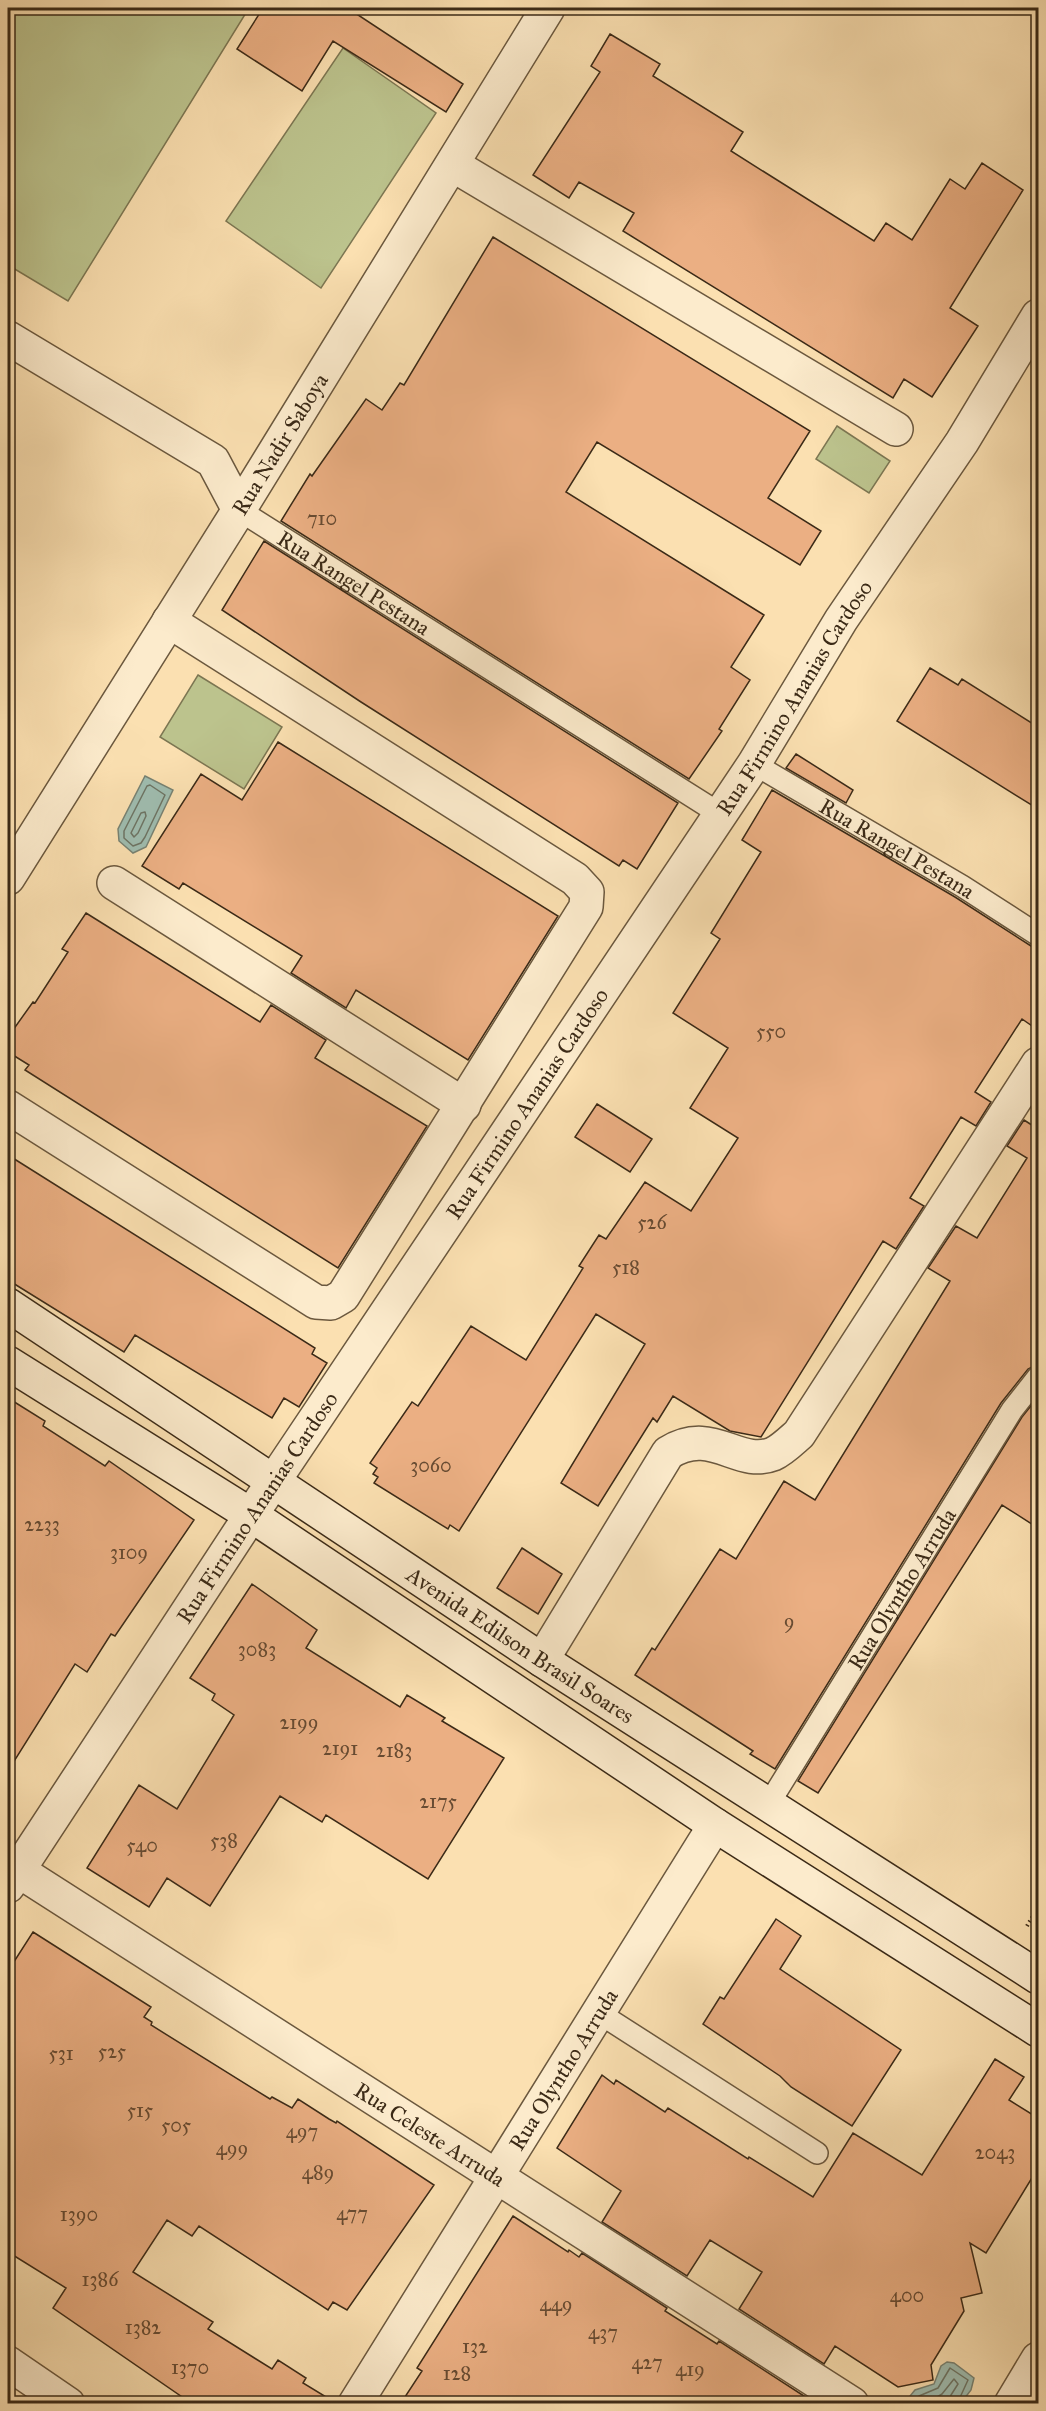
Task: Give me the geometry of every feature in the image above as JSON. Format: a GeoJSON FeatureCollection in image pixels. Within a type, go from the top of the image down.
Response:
{"type":"FeatureCollection","features":[{"type":"Feature","properties":{"kind":"street","name":"Rua Nadir Saboya"},"geometry":{"type":"LineString","coordinates":[[8,878],[239,510],[548,8]]}},
{"type":"Feature","properties":{"kind":"street"},"geometry":{"type":"LineString","coordinates":[[453,165],[897,429]]}},
{"type":"Feature","properties":{"kind":"street","name":"Rua Firmino Ananias Cardoso"},"geometry":{"type":"LineString","coordinates":[[11,1873],[754,764],[841,620],[962,442],[1038,316]]}},
{"type":"Feature","properties":{"kind":"street","name":"Rua Rangel Pestana"},"geometry":{"type":"LineString","coordinates":[[8,338],[213,461],[239,510]]}},
{"type":"Feature","properties":{"kind":"street"},"geometry":{"type":"LineString","coordinates":[[8,1107],[316,1302],[331,1303],[343,1296],[586,907],[587,892],[575,879],[169,621]]}},
{"type":"Feature","properties":{"kind":"street"},"geometry":{"type":"LineString","coordinates":[[114,883],[464,1105]]}},
{"type":"Feature","properties":{"kind":"street"},"geometry":{"type":"LineString","coordinates":[[542,1660],[668,1453],[682,1444],[701,1442],[757,1457],[772,1455],[799,1434],[1038,1064]]}},
{"type":"Feature","properties":{"kind":"street","name":"Avenida Edilson Brasil Soares"},"geometry":{"type":"LineString","coordinates":[[8,1305],[542,1660],[1038,1977]]}},
{"type":"Feature","properties":{"kind":"street","name":"Avenida Edilson Brasil Soares"},"geometry":{"type":"LineString","coordinates":[[8,1363],[251,1515],[715,1825],[1038,2030]]}},
{"type":"Feature","properties":{"kind":"street","name":"Rua Olyntho Arruda"},"geometry":{"type":"LineString","coordinates":[[356,2403],[715,1825]]}},
{"type":"Feature","properties":{"kind":"street","name":"Rua Celeste Arruda"},"geometry":{"type":"LineString","coordinates":[[11,1873],[852,2403]]}},
{"type":"Feature","properties":{"kind":"street"},"geometry":{"type":"LineString","coordinates":[[1011,2403],[1038,2360]]}},
{"type":"Feature","properties":{"kind":"street"},"geometry":{"type":"LineString","coordinates":[[8,2363],[68,2403]]}},
{"type":"Feature","properties":{"kind":"lane","name":"Rua Rangel Pestana"},"geometry":{"type":"LineString","coordinates":[[239,510],[720,814]]}},
{"type":"Feature","properties":{"kind":"lane","name":"Rua Rangel Pestana"},"geometry":{"type":"LineString","coordinates":[[754,764],[962,886],[1038,935]]}},
{"type":"Feature","properties":{"kind":"lane","name":"Rua Olyntho Arruda"},"geometry":{"type":"LineString","coordinates":[[768,1805],[1021,1396],[1038,1377]]}},
{"type":"Feature","properties":{"kind":"lane"},"geometry":{"type":"LineString","coordinates":[[599,2013],[816,2153]]}},
{"type":"Feature","properties":{"kind":"green space"},"geometry":{"type":"Polygon","coordinates":[[[8,8],[249,8],[68,301],[8,265],[8,8]]]}},
{"type":"Feature","properties":{"kind":"green space"},"geometry":{"type":"Polygon","coordinates":[[[343,48],[436,113],[321,288],[226,221],[343,48]]]}},
{"type":"Feature","properties":{"kind":"green space"},"geometry":{"type":"Polygon","coordinates":[[[837,426],[890,461],[869,493],[816,459],[837,426]]]}},
{"type":"Feature","properties":{"kind":"green space"},"geometry":{"type":"Polygon","coordinates":[[[198,675],[282,727],[244,789],[160,737],[198,675]]]}},
{"type":"Feature","properties":{"kind":"water"},"geometry":{"type":"Polygon","coordinates":[[[145,776],[173,790],[146,847],[133,853],[119,841],[118,829],[145,776]]]}},
{"type":"Feature","properties":{"kind":"water"},"geometry":{"type":"Polygon","coordinates":[[[947,2362],[954,2363],[974,2378],[971,2390],[961,2403],[913,2402],[910,2396],[915,2390],[934,2384],[941,2366],[947,2362]]]}},
{"type":"Feature","properties":{"kind":"building"},"geometry":{"type":"Polygon","coordinates":[[[263,8],[354,8],[352,11],[463,84],[446,112],[333,41],[302,91],[237,49],[263,8]]]}},
{"type":"Feature","properties":{"kind":"building"},"geometry":{"type":"Polygon","coordinates":[[[610,34],[660,64],[653,76],[743,132],[731,151],[874,241],[886,223],[912,240],[950,179],[965,189],[982,163],[1023,190],[950,308],[978,326],[932,397],[904,379],[893,398],[623,231],[634,213],[579,182],[569,198],[533,175],[600,72],[591,66],[610,34]]]}},
{"type":"Feature","properties":{"kind":"building"},"geometry":{"type":"Polygon","coordinates":[[[493,237],[810,431],[768,498],[821,531],[800,565],[597,442],[566,492],[764,615],[731,667],[750,680],[719,729],[722,731],[689,779],[281,521],[310,474],[312,476],[366,399],[382,410],[400,383],[404,385],[493,237]]]}},
{"type":"Feature","properties":{"kind":"building"},"geometry":{"type":"Polygon","coordinates":[[[264,541],[678,803],[637,869],[623,860],[619,866],[361,702],[222,610],[264,541]]]}},
{"type":"Feature","properties":{"kind":"building"},"geometry":{"type":"Polygon","coordinates":[[[930,668],[958,685],[962,679],[1038,727],[1038,809],[897,721],[930,668]]]}},
{"type":"Feature","properties":{"kind":"building"},"geometry":{"type":"Polygon","coordinates":[[[278,742],[558,916],[468,1060],[356,990],[346,1008],[291,973],[302,956],[183,883],[179,889],[142,866],[201,774],[242,800],[278,742]]]}},
{"type":"Feature","properties":{"kind":"building"},"geometry":{"type":"Polygon","coordinates":[[[796,754],[853,790],[846,803],[786,768],[796,754]]]}},
{"type":"Feature","properties":{"kind":"building"},"geometry":{"type":"Polygon","coordinates":[[[772,790],[955,897],[1031,946],[1038,948],[1038,1030],[1022,1019],[975,1092],[991,1102],[976,1126],[961,1117],[910,1198],[924,1206],[896,1249],[883,1241],[761,1437],[730,1431],[673,1396],[657,1422],[653,1418],[598,1506],[561,1483],[645,1344],[596,1314],[459,1531],[450,1525],[448,1529],[374,1483],[378,1477],[373,1474],[377,1468],[370,1463],[412,1402],[418,1406],[471,1326],[526,1360],[583,1268],[579,1266],[599,1235],[606,1239],[645,1182],[691,1211],[738,1138],[690,1108],[728,1048],[673,1013],[720,939],[711,933],[761,852],[742,840],[772,790]]]}},
{"type":"Feature","properties":{"kind":"building"},"geometry":{"type":"Polygon","coordinates":[[[86,913],[260,1022],[271,1005],[326,1040],[315,1058],[427,1126],[338,1268],[25,1070],[29,1065],[8,1052],[8,1037],[33,1002],[35,1003],[68,952],[62,949],[86,913]]]}},
{"type":"Feature","properties":{"kind":"building"},"geometry":{"type":"Polygon","coordinates":[[[597,1104],[652,1139],[630,1172],[575,1137],[597,1104]]]}},
{"type":"Feature","properties":{"kind":"building"},"geometry":{"type":"Polygon","coordinates":[[[1024,1120],[1038,1129],[1038,1364],[1028,1369],[1001,1403],[775,1769],[750,1754],[753,1751],[635,1675],[652,1648],[655,1650],[720,1549],[736,1559],[784,1481],[815,1500],[950,1281],[928,1268],[956,1226],[977,1238],[1027,1158],[1007,1146],[1024,1120]]]}},
{"type":"Feature","properties":{"kind":"building"},"geometry":{"type":"Polygon","coordinates":[[[8,1155],[315,1348],[312,1354],[327,1363],[299,1407],[284,1398],[272,1418],[135,1335],[124,1352],[8,1280],[8,1155]]]}},
{"type":"Feature","properties":{"kind":"building"},"geometry":{"type":"Polygon","coordinates":[[[1038,1397],[1038,1528],[1002,1505],[818,1793],[798,1781],[1022,1417],[1038,1397]]]}},
{"type":"Feature","properties":{"kind":"building"},"geometry":{"type":"Polygon","coordinates":[[[8,1398],[45,1421],[43,1426],[105,1466],[109,1461],[194,1520],[115,1636],[111,1634],[87,1672],[75,1664],[8,1771],[8,1398]]]}},
{"type":"Feature","properties":{"kind":"building"},"geometry":{"type":"Polygon","coordinates":[[[522,1548],[562,1574],[538,1614],[497,1588],[522,1548]]]}},
{"type":"Feature","properties":{"kind":"building"},"geometry":{"type":"Polygon","coordinates":[[[252,1584],[317,1630],[306,1648],[400,1707],[407,1695],[445,1718],[442,1721],[504,1758],[428,1879],[326,1815],[322,1822],[280,1796],[210,1906],[167,1878],[149,1907],[87,1868],[139,1785],[177,1809],[234,1715],[212,1700],[215,1694],[190,1678],[252,1584]]]}},
{"type":"Feature","properties":{"kind":"building"},"geometry":{"type":"Polygon","coordinates":[[[776,1919],[801,1936],[780,1969],[901,2050],[852,2126],[791,2087],[780,2076],[703,2024],[720,1997],[724,1999],[776,1919]]]}},
{"type":"Feature","properties":{"kind":"building"},"geometry":{"type":"Polygon","coordinates":[[[33,1932],[151,2007],[144,2017],[152,2022],[151,2025],[270,2099],[272,2097],[292,2108],[298,2099],[336,2123],[337,2121],[434,2185],[347,2310],[333,2302],[328,2310],[199,2226],[192,2236],[167,2220],[133,2272],[213,2322],[208,2329],[272,2369],[278,2360],[306,2378],[303,2383],[336,2403],[191,2403],[53,2308],[66,2288],[8,2252],[8,1971],[33,1932]]]}},
{"type":"Feature","properties":{"kind":"building"},"geometry":{"type":"Polygon","coordinates":[[[995,2059],[1024,2077],[1009,2100],[1038,2118],[1038,2168],[986,2253],[970,2243],[982,2293],[961,2298],[964,2311],[931,2365],[933,2380],[898,2387],[835,2346],[824,2364],[739,2309],[762,2272],[710,2240],[687,2276],[602,2222],[621,2191],[557,2148],[602,2075],[614,2084],[616,2080],[665,2112],[668,2108],[813,2197],[853,2133],[922,2175],[995,2059]]]}},
{"type":"Feature","properties":{"kind":"building"},"geometry":{"type":"Polygon","coordinates":[[[513,2216],[568,2252],[569,2250],[579,2257],[582,2253],[667,2308],[665,2311],[717,2344],[719,2341],[804,2396],[799,2403],[401,2403],[422,2371],[417,2368],[513,2216]]]}}]}
